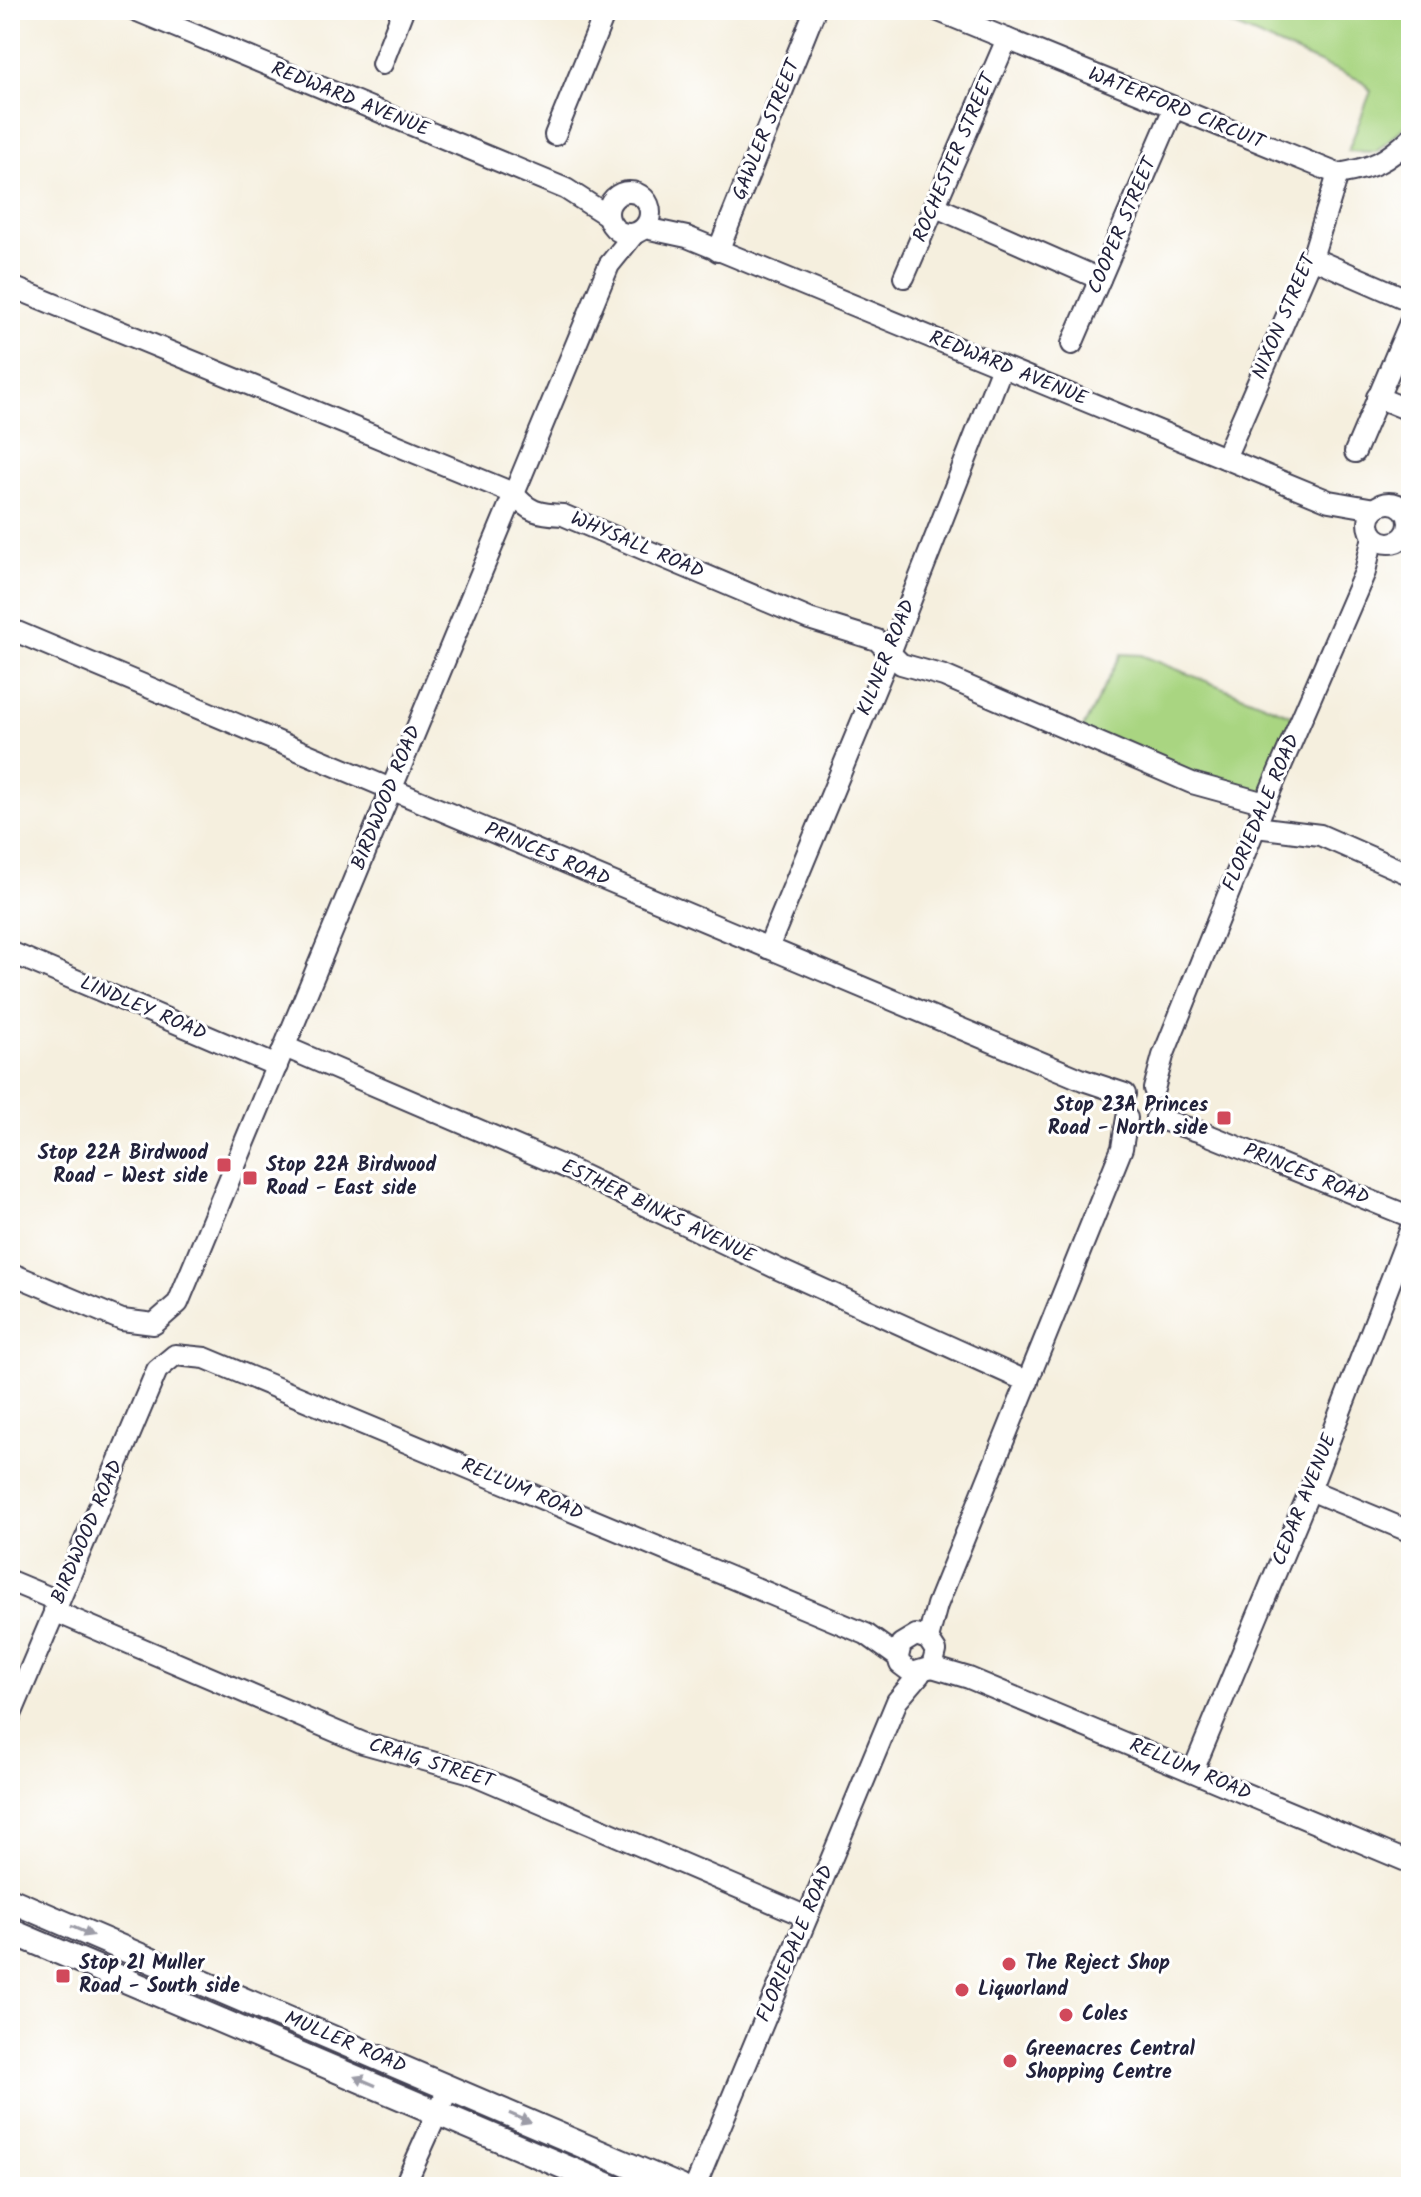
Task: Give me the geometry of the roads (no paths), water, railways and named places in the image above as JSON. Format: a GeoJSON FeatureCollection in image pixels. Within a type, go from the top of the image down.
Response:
{"type":"FeatureCollection","features":[{"type":"Feature","properties":{"kind":"main road","name":"MULLER ROAD"},"geometry":{"type":"LineString","coordinates":[[10,1900],[680,2187]]}},
{"type":"Feature","properties":{"kind":"main road","name":"MULLER ROAD"},"geometry":{"type":"LineString","coordinates":[[10,1931],[612,2187]]}},
{"type":"Feature","properties":{"kind":"street","name":"REDWARD AVENUE"},"geometry":{"type":"LineString","coordinates":[[135,10],[566,189],[609,219]]}},
{"type":"Feature","properties":{"kind":"street"},"geometry":{"type":"LineString","coordinates":[[382,64],[403,10]]}},
{"type":"Feature","properties":{"kind":"street"},"geometry":{"type":"LineString","coordinates":[[555,135],[606,10]]}},
{"type":"Feature","properties":{"kind":"street","name":"GAWLER STREET"},"geometry":{"type":"LineString","coordinates":[[718,251],[815,10]]}},
{"type":"Feature","properties":{"kind":"street","name":"WATERFORD CIRCUIT"},"geometry":{"type":"LineString","coordinates":[[936,10],[1338,174]]}},
{"type":"Feature","properties":{"kind":"street","name":"ROCHESTER STREET"},"geometry":{"type":"LineString","coordinates":[[904,277],[1007,39]]}},
{"type":"Feature","properties":{"kind":"street","name":"COOPER STREET"},"geometry":{"type":"LineString","coordinates":[[1072,344],[1174,108]]}},
{"type":"Feature","properties":{"kind":"street"},"geometry":{"type":"LineString","coordinates":[[1338,174],[1363,170],[1388,160],[1411,138]]}},
{"type":"Feature","properties":{"kind":"street","name":"NIXON STREET"},"geometry":{"type":"LineString","coordinates":[[1225,458],[1312,258],[1338,174]]}},
{"type":"Feature","properties":{"kind":"street","name":"REDWARD AVENUE"},"geometry":{"type":"LineString","coordinates":[[566,189],[617,195]]}},
{"type":"Feature","properties":{"kind":"street"},"geometry":{"type":"LineString","coordinates":[[637,193],[643,223],[617,231],[609,219],[610,204],[617,195],[637,193]]}},
{"type":"Feature","properties":{"kind":"street"},"geometry":{"type":"LineString","coordinates":[[934,206],[1100,279]]}},
{"type":"Feature","properties":{"kind":"street","name":"BIRDWOOD ROAD"},"geometry":{"type":"LineString","coordinates":[[609,219],[609,265]]}},
{"type":"Feature","properties":{"kind":"street","name":"REDWARD AVENUE"},"geometry":{"type":"LineString","coordinates":[[643,223],[687,237],[1329,501],[1388,539]]}},
{"type":"Feature","properties":{"kind":"street","name":"BIRDWOOD ROAD"},"geometry":{"type":"LineString","coordinates":[[10,1273],[122,1320],[154,1324],[178,1303],[609,265],[643,223]]}},
{"type":"Feature","properties":{"kind":"street"},"geometry":{"type":"LineString","coordinates":[[1312,258],[1411,301]]}},
{"type":"Feature","properties":{"kind":"street","name":"WHYSALL ROAD"},"geometry":{"type":"LineString","coordinates":[[10,286],[513,493],[524,508],[538,514],[563,515],[809,619],[877,640],[901,664],[944,676],[1192,783],[1265,803]]}},
{"type":"Feature","properties":{"kind":"street"},"geometry":{"type":"LineString","coordinates":[[1355,452],[1411,320]]}},
{"type":"Feature","properties":{"kind":"street","name":"KILNER ROAD"},"geometry":{"type":"LineString","coordinates":[[768,948],[890,653],[1002,367]]}},
{"type":"Feature","properties":{"kind":"street"},"geometry":{"type":"LineString","coordinates":[[1377,397],[1411,411]]}},
{"type":"Feature","properties":{"kind":"street","name":"REDWARD AVENUE"},"geometry":{"type":"LineString","coordinates":[[1329,501],[1375,509],[1395,504],[1410,520]]}},
{"type":"Feature","properties":{"kind":"street"},"geometry":{"type":"LineString","coordinates":[[1375,509],[1388,539],[1408,530],[1410,520]]}},
{"type":"Feature","properties":{"kind":"street","name":"FLORIEDALE ROAD"},"geometry":{"type":"LineString","coordinates":[[695,2187],[1265,803],[1365,572],[1388,539]]}},
{"type":"Feature","properties":{"kind":"street","name":"PRINCES ROAD"},"geometry":{"type":"LineString","coordinates":[[10,629],[1141,1104],[1201,1132],[1411,1217]]}},
{"type":"Feature","properties":{"kind":"street"},"geometry":{"type":"LineString","coordinates":[[1256,827],[1320,835],[1411,875]]}},
{"type":"Feature","properties":{"kind":"street","name":"LINDLEY ROAD"},"geometry":{"type":"LineString","coordinates":[[10,952],[281,1057]]}},
{"type":"Feature","properties":{"kind":"street","name":"ESTHER BINKS AVENUE"},"geometry":{"type":"LineString","coordinates":[[281,1057],[567,1168],[778,1269],[1028,1382]]}},
{"type":"Feature","properties":{"kind":"street","name":"CEDAR AVENUE"},"geometry":{"type":"LineString","coordinates":[[1193,1771],[1310,1490],[1411,1228]]}},
{"type":"Feature","properties":{"kind":"street","name":"BIRDWOOD ROAD"},"geometry":{"type":"LineString","coordinates":[[10,1717],[157,1370],[175,1355]]}},
{"type":"Feature","properties":{"kind":"street","name":"RELLUM ROAD"},"geometry":{"type":"LineString","coordinates":[[175,1355],[205,1358],[917,1653],[969,1678],[1411,1863]]}},
{"type":"Feature","properties":{"kind":"street"},"geometry":{"type":"LineString","coordinates":[[1310,1490],[1411,1532]]}},
{"type":"Feature","properties":{"kind":"street","name":"CRAIG STREET"},"geometry":{"type":"LineString","coordinates":[[10,1581],[56,1606],[363,1743],[468,1772],[807,1917]]}},
{"type":"Feature","properties":{"kind":"street"},"geometry":{"type":"LineString","coordinates":[[404,2187],[449,2087]]}},
{"type":"Feature","properties":{"kind":"place","name":"Stop 23A Princes Road - North side"},"geometry":{"type":"Point","coordinates":[1224,1118]}},
{"type":"Feature","properties":{"kind":"place","name":"Stop 22A Birdwood Road - West side"},"geometry":{"type":"Point","coordinates":[224,1165]}},
{"type":"Feature","properties":{"kind":"place","name":"Stop 22A Birdwood Road - East side"},"geometry":{"type":"Point","coordinates":[250,1178]}},
{"type":"Feature","properties":{"kind":"place","name":"The Reject Shop"},"geometry":{"type":"Point","coordinates":[1009,1964]}},
{"type":"Feature","properties":{"kind":"place","name":"Stop 21 Muller Road - South side"},"geometry":{"type":"Point","coordinates":[63,1976]}},
{"type":"Feature","properties":{"kind":"place","name":"Liquorland"},"geometry":{"type":"Point","coordinates":[962,1990]}},
{"type":"Feature","properties":{"kind":"place","name":"Coles"},"geometry":{"type":"Point","coordinates":[1066,2015]}},
{"type":"Feature","properties":{"kind":"place","name":"Greenacres Central Shopping Centre"},"geometry":{"type":"Point","coordinates":[1010,2061]}}]}
